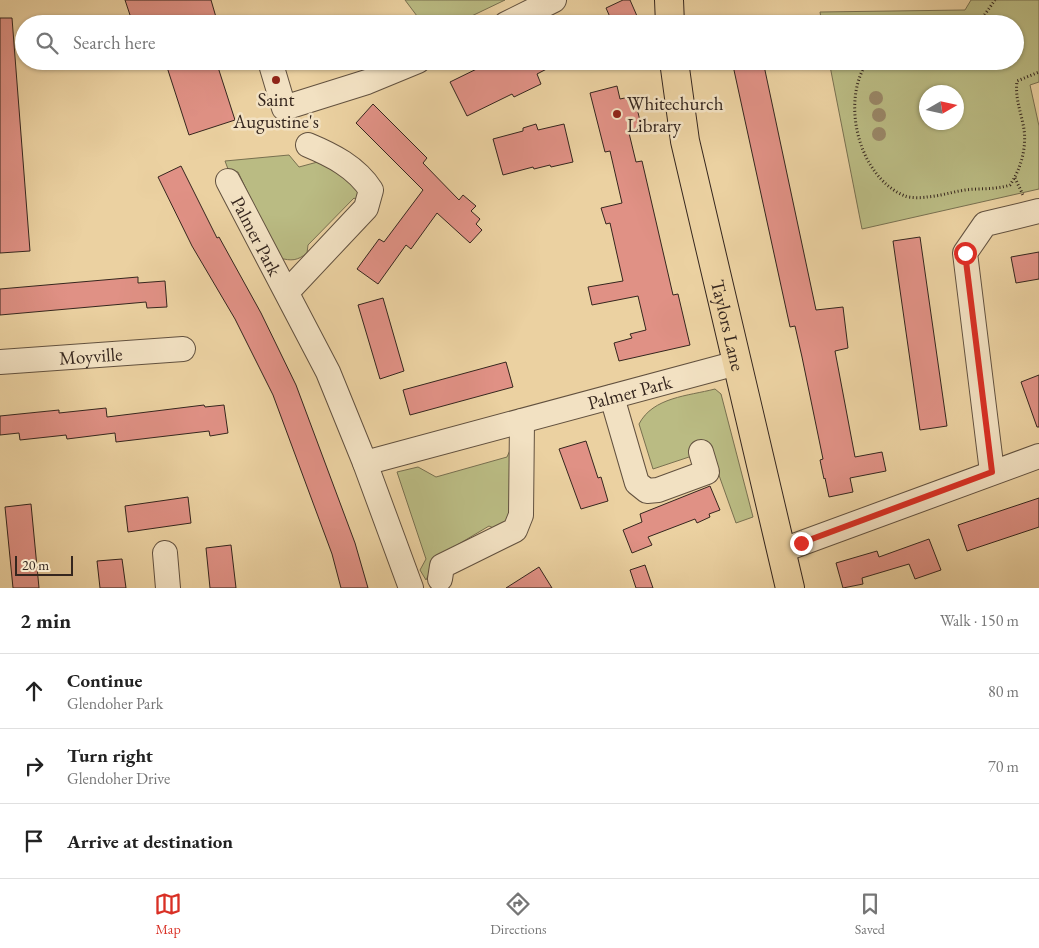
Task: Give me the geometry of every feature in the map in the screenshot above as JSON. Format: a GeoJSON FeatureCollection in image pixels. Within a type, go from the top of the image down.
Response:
{"type":"FeatureCollection","features":[{"type":"Feature","properties":{"kind":"main road"},"geometry":{"type":"LineString","coordinates":[[669,0],[670,15]]}},
{"type":"Feature","properties":{"kind":"main road","name":"Taylors Lane"},"geometry":{"type":"LineString","coordinates":[[675,70],[685,141],[783,550],[790,588]]}},
{"type":"Feature","properties":{"kind":"street"},"geometry":{"type":"LineString","coordinates":[[524,15],[554,0]]}},
{"type":"Feature","properties":{"kind":"street"},"geometry":{"type":"LineString","coordinates":[[273,70],[284,108],[367,82],[396,70]]}},
{"type":"Feature","properties":{"kind":"street","name":"Palmer Park"},"geometry":{"type":"LineString","coordinates":[[287,292],[366,208],[371,190],[363,178],[330,153],[308,145]]}},
{"type":"Feature","properties":{"kind":"street","name":"Palmer Park"},"geometry":{"type":"LineString","coordinates":[[228,181],[328,372],[365,464],[411,588]]}},
{"type":"Feature","properties":{"kind":"street"},"geometry":{"type":"LineString","coordinates":[[992,472],[965,253],[985,224],[1031,206]]}},
{"type":"Feature","properties":{"kind":"street","name":"Moyville"},"geometry":{"type":"LineString","coordinates":[[0,362],[183,348]]}},
{"type":"Feature","properties":{"kind":"street","name":"Palmer Park"},"geometry":{"type":"LineString","coordinates":[[365,464],[737,363]]}},
{"type":"Feature","properties":{"kind":"street"},"geometry":{"type":"LineString","coordinates":[[612,396],[637,483],[647,491],[658,490],[707,472],[701,452]]}},
{"type":"Feature","properties":{"kind":"street"},"geometry":{"type":"LineString","coordinates":[[440,579],[442,566],[515,530],[521,514],[522,421]]}},
{"type":"Feature","properties":{"kind":"street"},"geometry":{"type":"LineString","coordinates":[[783,550],[1039,456]]}},
{"type":"Feature","properties":{"kind":"street"},"geometry":{"type":"LineString","coordinates":[[164,553],[168,588]]}},
{"type":"Feature","properties":{"kind":"path"},"geometry":{"type":"LineString","coordinates":[[984,15],[995,0]]}},
{"type":"Feature","properties":{"kind":"path"},"geometry":{"type":"LineString","coordinates":[[863,70],[855,85],[854,105],[860,142],[867,160],[896,190],[906,196],[927,197],[965,190],[998,189],[1010,186],[1015,178],[1024,145],[1024,126],[1016,90],[1017,81],[1039,72]]}},
{"type":"Feature","properties":{"kind":"path"},"geometry":{"type":"LineString","coordinates":[[1015,178],[1031,206]]}},
{"type":"Feature","properties":{"kind":"green space"},"geometry":{"type":"Polygon","coordinates":[[[405,0],[505,0],[474,15],[416,15],[405,0]]]}},
{"type":"Feature","properties":{"kind":"green space"},"geometry":{"type":"Polygon","coordinates":[[[971,0],[1039,0],[1039,82],[1030,85],[1039,126],[1039,189],[862,229],[831,70],[1024,70],[1024,15],[820,15],[820,12],[965,10],[971,0]]]}},
{"type":"Feature","properties":{"kind":"green space"},"geometry":{"type":"Polygon","coordinates":[[[289,155],[299,167],[325,160],[336,173],[351,174],[361,185],[360,202],[354,198],[308,245],[307,253],[300,258],[291,260],[279,258],[238,172],[228,169],[225,161],[289,155]]]}},
{"type":"Feature","properties":{"kind":"green space"},"geometry":{"type":"Polygon","coordinates":[[[715,389],[721,394],[753,517],[736,523],[710,450],[653,469],[639,424],[645,415],[662,403],[715,389]]]}},
{"type":"Feature","properties":{"kind":"green space"},"geometry":{"type":"Polygon","coordinates":[[[514,441],[511,517],[500,531],[489,526],[437,557],[426,580],[420,570],[426,559],[397,472],[418,467],[436,477],[507,457],[514,441]]]}},
{"type":"Feature","properties":{"kind":"building"},"geometry":{"type":"Polygon","coordinates":[[[125,0],[211,0],[215,15],[130,15],[125,0]]]}},
{"type":"Feature","properties":{"kind":"building"},"geometry":{"type":"Polygon","coordinates":[[[623,0],[630,0],[637,15],[609,15],[606,8],[623,0]]]}},
{"type":"Feature","properties":{"kind":"building"},"geometry":{"type":"Polygon","coordinates":[[[0,18],[12,18],[30,251],[0,253],[0,18]]]}},
{"type":"Feature","properties":{"kind":"building"},"geometry":{"type":"Polygon","coordinates":[[[168,70],[219,70],[235,120],[189,135],[168,70]]]}},
{"type":"Feature","properties":{"kind":"building"},"geometry":{"type":"Polygon","coordinates":[[[475,70],[545,70],[537,74],[541,84],[514,97],[512,94],[467,116],[450,82],[475,70]]]}},
{"type":"Feature","properties":{"kind":"building"},"geometry":{"type":"Polygon","coordinates":[[[734,70],[765,70],[816,310],[843,307],[848,348],[835,351],[855,457],[882,452],[886,471],[850,478],[853,492],[829,497],[820,460],[823,459],[795,326],[790,327],[734,70]]]}},
{"type":"Feature","properties":{"kind":"building"},"geometry":{"type":"Polygon","coordinates":[[[617,86],[620,99],[634,96],[642,129],[629,133],[636,162],[642,161],[673,295],[678,294],[690,345],[619,361],[614,343],[632,338],[630,334],[646,330],[638,296],[592,305],[588,287],[623,281],[610,223],[606,224],[601,208],[622,203],[610,151],[605,152],[590,93],[617,86]]]}},
{"type":"Feature","properties":{"kind":"building"},"geometry":{"type":"Polygon","coordinates":[[[373,104],[427,158],[423,163],[459,200],[463,195],[476,206],[471,211],[480,219],[476,224],[482,230],[470,243],[437,213],[411,249],[406,245],[378,284],[357,269],[379,239],[384,242],[423,190],[356,123],[373,104]]]}},
{"type":"Feature","properties":{"kind":"building"},"geometry":{"type":"Polygon","coordinates":[[[536,124],[538,130],[564,124],[573,162],[551,167],[550,165],[534,169],[533,167],[503,175],[493,139],[523,131],[523,128],[536,124]]]}},
{"type":"Feature","properties":{"kind":"building"},"geometry":{"type":"Polygon","coordinates":[[[181,166],[217,238],[219,237],[261,313],[296,385],[355,543],[368,588],[341,588],[332,554],[273,395],[235,319],[192,246],[158,177],[181,166]]]}},
{"type":"Feature","properties":{"kind":"building"},"geometry":{"type":"Polygon","coordinates":[[[920,237],[947,426],[920,430],[893,241],[920,237]]]}},
{"type":"Feature","properties":{"kind":"building"},"geometry":{"type":"Polygon","coordinates":[[[1039,252],[1039,279],[1016,283],[1011,257],[1039,252]]]}},
{"type":"Feature","properties":{"kind":"building"},"geometry":{"type":"Polygon","coordinates":[[[138,277],[138,283],[165,281],[167,307],[147,308],[146,302],[0,315],[0,289],[138,277]]]}},
{"type":"Feature","properties":{"kind":"building"},"geometry":{"type":"Polygon","coordinates":[[[383,298],[404,371],[380,379],[358,305],[383,298]]]}},
{"type":"Feature","properties":{"kind":"building"},"geometry":{"type":"Polygon","coordinates":[[[506,362],[513,387],[410,415],[403,390],[506,362]]]}},
{"type":"Feature","properties":{"kind":"building"},"geometry":{"type":"Polygon","coordinates":[[[1039,375],[1039,427],[1037,427],[1021,382],[1039,375]]]}},
{"type":"Feature","properties":{"kind":"building"},"geometry":{"type":"Polygon","coordinates":[[[204,405],[205,407],[224,405],[228,433],[210,436],[209,431],[116,442],[115,433],[67,439],[66,435],[20,440],[19,433],[0,435],[0,416],[59,410],[59,413],[106,408],[107,417],[204,405]]]}},
{"type":"Feature","properties":{"kind":"building"},"geometry":{"type":"Polygon","coordinates":[[[586,441],[598,478],[601,477],[608,501],[581,509],[559,449],[586,441]]]}},
{"type":"Feature","properties":{"kind":"building"},"geometry":{"type":"Polygon","coordinates":[[[710,486],[720,510],[709,514],[710,517],[697,523],[695,519],[648,537],[652,545],[632,553],[623,530],[642,522],[640,514],[710,486]]]}},
{"type":"Feature","properties":{"kind":"building"},"geometry":{"type":"Polygon","coordinates":[[[188,497],[191,523],[128,532],[125,506],[188,497]]]}},
{"type":"Feature","properties":{"kind":"building"},"geometry":{"type":"Polygon","coordinates":[[[1039,498],[1039,527],[967,551],[958,525],[1039,498]]]}},
{"type":"Feature","properties":{"kind":"building"},"geometry":{"type":"Polygon","coordinates":[[[31,504],[39,588],[13,588],[5,507],[31,504]]]}},
{"type":"Feature","properties":{"kind":"building"},"geometry":{"type":"Polygon","coordinates":[[[929,539],[941,570],[915,579],[909,564],[862,578],[863,584],[843,588],[836,563],[877,551],[879,557],[929,539]]]}},
{"type":"Feature","properties":{"kind":"building"},"geometry":{"type":"Polygon","coordinates":[[[231,545],[236,588],[210,588],[206,548],[231,545]]]}},
{"type":"Feature","properties":{"kind":"building"},"geometry":{"type":"Polygon","coordinates":[[[122,559],[126,588],[100,588],[97,561],[122,559]]]}},
{"type":"Feature","properties":{"kind":"building"},"geometry":{"type":"Polygon","coordinates":[[[645,565],[653,588],[636,588],[630,570],[645,565]]]}},
{"type":"Feature","properties":{"kind":"building"},"geometry":{"type":"Polygon","coordinates":[[[539,567],[552,588],[506,588],[539,567]]]}},
{"type":"Feature","properties":{"kind":"place","name":"Saint Augustine's"},"geometry":{"type":"Point","coordinates":[276,80]}},
{"type":"Feature","properties":{"kind":"place","name":"Whitechurch Library"},"geometry":{"type":"Point","coordinates":[617,114]}},
{"type":"Feature","properties":{"kind":"route"},"geometry":{"type":"LineString","coordinates":[[801,543],[992,472],[965,253]]}}]}
